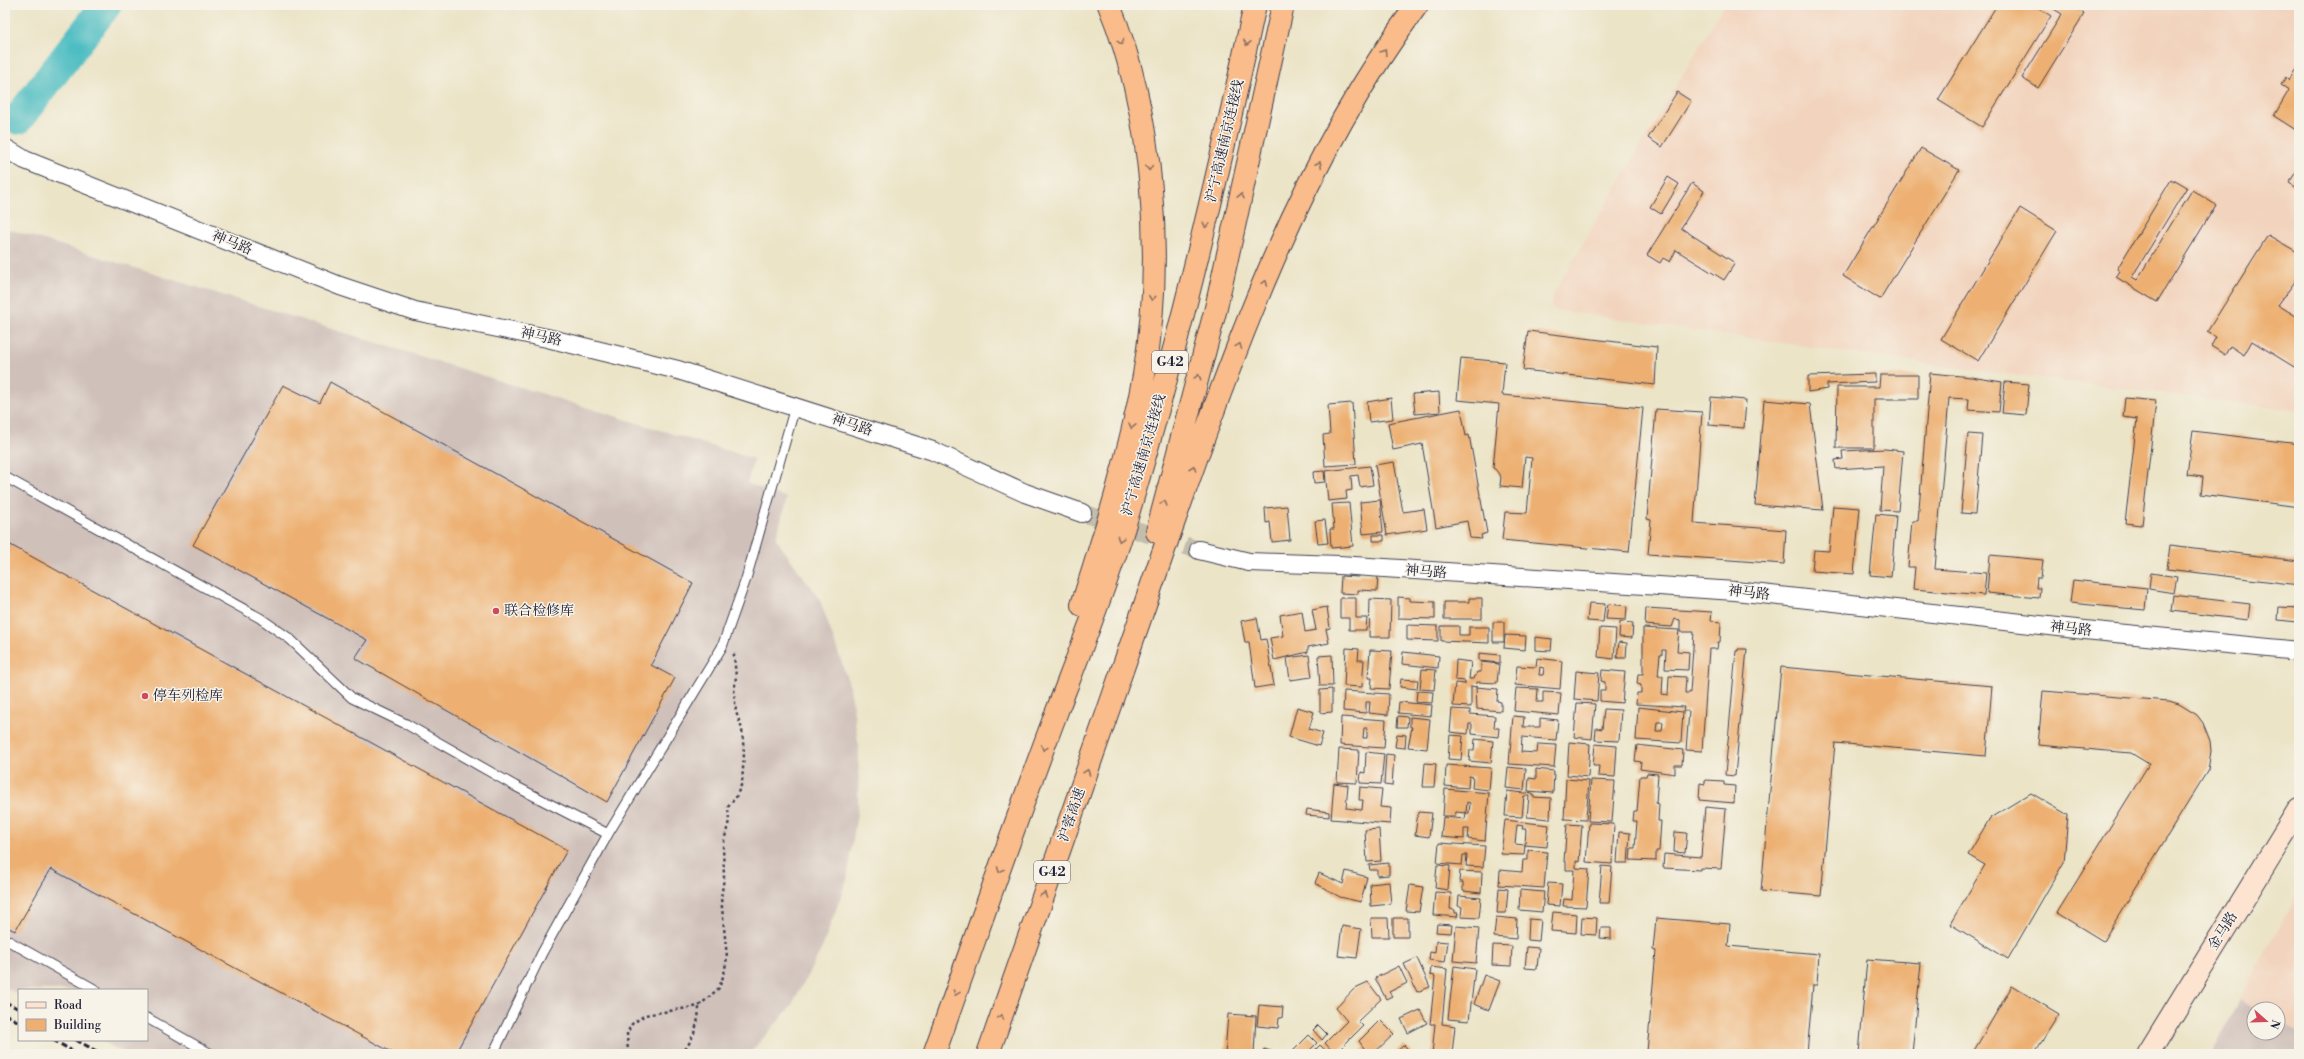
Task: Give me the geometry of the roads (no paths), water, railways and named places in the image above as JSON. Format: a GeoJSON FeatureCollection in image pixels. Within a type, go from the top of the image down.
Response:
{"type":"FeatureCollection","features":[{"type":"Feature","properties":{"kind":"highway","name":"G42"},"geometry":{"type":"LineString","coordinates":[[934,1054],[1057,711],[1076,625],[1103,538],[1144,375],[1153,291],[1153,216],[1146,143],[1132,76],[1108,5]]}},
{"type":"Feature","properties":{"kind":"highway","name":"沪宁高速南京连接线"},"geometry":{"type":"LineString","coordinates":[[1057,711],[1088,636],[1119,541],[1149,440],[1215,187],[1255,5]]}},
{"type":"Feature","properties":{"kind":"highway","name":"沪宁高速南京连接线"},"geometry":{"type":"LineString","coordinates":[[1115,689],[1216,308],[1282,5]]}},
{"type":"Feature","properties":{"kind":"highway","name":"G42"},"geometry":{"type":"LineString","coordinates":[[1115,689],[1205,434],[1249,318],[1299,204],[1344,116],[1389,43],[1417,5]]}},
{"type":"Feature","properties":{"kind":"highway","name":"沪蓉高速"},"geometry":{"type":"LineString","coordinates":[[988,1054],[1115,689]]}},
{"type":"Feature","properties":{"kind":"main road","name":"金马路"},"geometry":{"type":"LineString","coordinates":[[2148,1054],[2299,809]]}},
{"type":"Feature","properties":{"kind":"street","name":"神马路"},"geometry":{"type":"LineString","coordinates":[[5,148],[25,160],[340,286],[415,310],[548,338],[678,370],[933,451],[1026,494],[1082,513]]}},
{"type":"Feature","properties":{"kind":"street","name":"神马路"},"geometry":{"type":"LineString","coordinates":[[1199,550],[1249,562],[1339,565],[1735,591],[2085,630],[2299,651]]}},
{"type":"Feature","properties":{"kind":"lane"},"geometry":{"type":"LineString","coordinates":[[493,1054],[542,953],[608,834],[722,647],[746,579],[795,407]]}},
{"type":"Feature","properties":{"kind":"lane"},"geometry":{"type":"LineString","coordinates":[[5,478],[260,618],[290,639],[352,698],[406,724],[515,786],[608,834]]}},
{"type":"Feature","properties":{"kind":"lane"},"geometry":{"type":"LineString","coordinates":[[5,939],[94,989]]}},
{"type":"Feature","properties":{"kind":"lane"},"geometry":{"type":"LineString","coordinates":[[148,1019],[211,1054]]}},
{"type":"Feature","properties":{"kind":"waterway"},"geometry":{"type":"LineString","coordinates":[[18,119],[106,5]]}},
{"type":"Feature","properties":{"kind":"tunnel"},"geometry":{"type":"LineString","coordinates":[[1082,513],[1199,550]]}},
{"type":"Feature","properties":{"kind":"railway"},"geometry":{"type":"LineString","coordinates":[[5,1002],[18,1008]]}},
{"type":"Feature","properties":{"kind":"railway"},"geometry":{"type":"LineString","coordinates":[[5,1014],[18,1021]]}},
{"type":"Feature","properties":{"kind":"railway"},"geometry":{"type":"LineString","coordinates":[[55,1041],[78,1054]]}},
{"type":"Feature","properties":{"kind":"railway"},"geometry":{"type":"LineString","coordinates":[[78,1041],[102,1054]]}},
{"type":"Feature","properties":{"kind":"place","name":"联合检修库"},"geometry":{"type":"Point","coordinates":[496,611]}},
{"type":"Feature","properties":{"kind":"place","name":"停车列检库"},"geometry":{"type":"Point","coordinates":[145,696]}}]}
